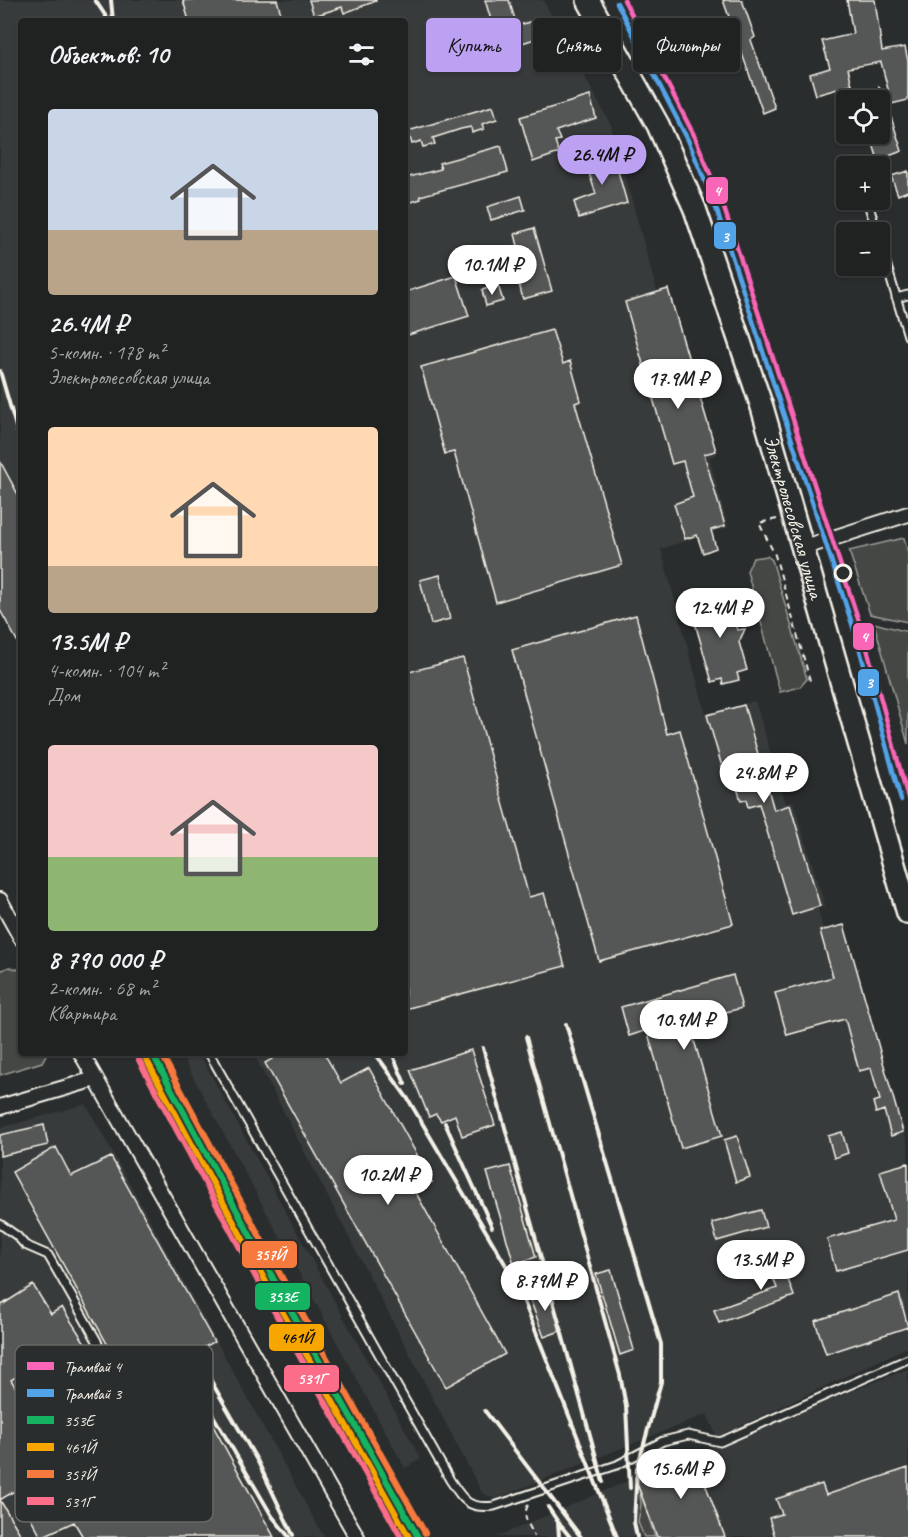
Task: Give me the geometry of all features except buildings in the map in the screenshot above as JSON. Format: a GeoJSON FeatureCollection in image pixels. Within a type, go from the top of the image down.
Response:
{"type":"FeatureCollection","features":[{"type":"Feature","properties":{"kind":"main road","name":"Электролесовская улица"},"geometry":{"type":"LineString","coordinates":[[588,0],[658,125],[695,209],[762,407],[907,906]]}},
{"type":"Feature","properties":{"kind":"street"},"geometry":{"type":"LineString","coordinates":[[802,548],[908,514]]}},
{"type":"Feature","properties":{"kind":"street"},"geometry":{"type":"LineString","coordinates":[[0,900],[18,933]]}},
{"type":"Feature","properties":{"kind":"street"},"geometry":{"type":"LineString","coordinates":[[83,1056],[352,1536]]}},
{"type":"Feature","properties":{"kind":"street"},"geometry":{"type":"LineString","coordinates":[[0,1107],[94,1078]]}},
{"type":"Feature","properties":{"kind":"lane"},"geometry":{"type":"LineString","coordinates":[[890,276],[908,336]]}},
{"type":"Feature","properties":{"kind":"lane"},"geometry":{"type":"LineString","coordinates":[[896,298],[908,295]]}},
{"type":"Feature","properties":{"kind":"lane"},"geometry":{"type":"LineString","coordinates":[[211,1056],[462,1498],[476,1508],[617,1465],[663,1441],[688,1435],[720,1442],[908,1359]]}},
{"type":"Feature","properties":{"kind":"lane"},"geometry":{"type":"LineString","coordinates":[[0,1224],[25,1245],[48,1255],[97,1345]]}},
{"type":"Feature","properties":{"kind":"path"},"geometry":{"type":"LineString","coordinates":[[793,516],[759,523],[775,555],[811,684]]}},
{"type":"Feature","properties":{"kind":"path"},"geometry":{"type":"LineString","coordinates":[[529,1493],[530,1503],[525,1513],[526,1523],[534,1537]]}},
{"type":"Feature","properties":{"kind":"shaded area"},"geometry":{"type":"Polygon","coordinates":[[[0,0],[543,0],[553,18],[533,18],[533,72],[582,72],[611,125],[657,291],[668,289],[716,451],[716,455],[709,457],[728,527],[661,549],[706,714],[755,701],[786,803],[793,801],[825,906],[818,909],[823,930],[844,925],[908,1145],[908,1347],[717,1437],[707,1414],[495,1499],[482,1493],[255,1056],[408,1056],[408,18],[18,18],[18,643],[0,610],[0,0]]]}},
{"type":"Feature","properties":{"kind":"shaded area"},"geometry":{"type":"Polygon","coordinates":[[[904,538],[908,553],[908,622],[870,614],[849,551],[904,538]]]}},
{"type":"Feature","properties":{"kind":"shaded area"},"geometry":{"type":"Polygon","coordinates":[[[767,556],[772,560],[807,679],[800,687],[780,692],[747,571],[753,558],[767,556]]]}},
{"type":"Feature","properties":{"kind":"shaded area"},"geometry":{"type":"Polygon","coordinates":[[[874,623],[908,632],[908,744],[874,623]]]}},
{"type":"Feature","properties":{"kind":"shaded area"},"geometry":{"type":"Polygon","coordinates":[[[9,967],[18,969],[18,1056],[45,1056],[42,1062],[0,1075],[0,971],[9,967]]]}},
{"type":"Feature","properties":{"kind":"shaded area"},"geometry":{"type":"Polygon","coordinates":[[[182,1056],[201,1056],[421,1459],[405,1468],[182,1056]]]}},
{"type":"Feature","properties":{"kind":"shaded area"},"geometry":{"type":"Polygon","coordinates":[[[86,1104],[324,1537],[0,1537],[0,1128],[86,1104]]]}},
{"type":"Feature","properties":{"kind":"shaded area"},"geometry":{"type":"Polygon","coordinates":[[[908,1369],[908,1537],[496,1537],[635,1478],[908,1369]]]}},
{"type":"Feature","properties":{"kind":"shaded area"},"geometry":{"type":"Polygon","coordinates":[[[639,1488],[655,1537],[644,1537],[638,1522],[641,1504],[639,1488]]]}},
{"type":"Feature","properties":{"kind":"railway"},"geometry":{"type":"LineString","coordinates":[[95,0],[107,18]]}},
{"type":"Feature","properties":{"kind":"railway"},"geometry":{"type":"LineString","coordinates":[[111,0],[113,18]]}},
{"type":"Feature","properties":{"kind":"railway"},"geometry":{"type":"LineString","coordinates":[[0,371],[18,434]]}},
{"type":"Feature","properties":{"kind":"railway"},"geometry":{"type":"LineString","coordinates":[[566,1024],[661,1344],[661,1382],[637,1469],[634,1522],[637,1537]]}},
{"type":"Feature","properties":{"kind":"railway"},"geometry":{"type":"LineString","coordinates":[[526,1037],[620,1375],[626,1406],[630,1488]]}},
{"type":"Feature","properties":{"kind":"railway"},"geometry":{"type":"LineString","coordinates":[[483,1048],[603,1482]]}},
{"type":"Feature","properties":{"kind":"railway"},"geometry":{"type":"LineString","coordinates":[[377,1056],[408,1099],[517,1284],[617,1537]]}},
{"type":"Feature","properties":{"kind":"railway"},"geometry":{"type":"LineString","coordinates":[[393,1056],[405,1084]]}},
{"type":"Feature","properties":{"kind":"railway"},"geometry":{"type":"LineString","coordinates":[[445,1123],[492,1227]]}},
{"type":"Feature","properties":{"kind":"railway"},"geometry":{"type":"LineString","coordinates":[[213,1384],[258,1462],[293,1535]]}},
{"type":"Feature","properties":{"kind":"railway"},"geometry":{"type":"LineString","coordinates":[[485,1411],[581,1537]]}},
{"type":"Feature","properties":{"kind":"railway"},"geometry":{"type":"LineString","coordinates":[[213,1415],[272,1516],[289,1537]]}},
{"type":"Feature","properties":{"kind":"railway"},"geometry":{"type":"LineString","coordinates":[[548,1507],[558,1522]]}},
{"type":"Feature","properties":{"kind":"railway"},"geometry":{"type":"LineString","coordinates":[[559,1537],[558,1522],[570,1537]]}},
{"type":"Feature","properties":{"kind":"tram line","name":"4"},"geometry":{"type":"LineString","coordinates":[[624,0],[695,137],[724,208],[863,634],[908,798]]}},
{"type":"Feature","properties":{"kind":"tram line","name":"3"},"geometry":{"type":"LineString","coordinates":[[617,3],[688,140],[717,211],[856,636],[901,800]]}},
{"type":"Feature","properties":{"kind":"transit line","name":"353Е"},"geometry":{"type":"LineString","coordinates":[[154,1056],[280,1291],[418,1537]]}},
{"type":"Feature","properties":{"kind":"transit line","name":"357Й"},"geometry":{"type":"LineString","coordinates":[[163,1056],[287,1287],[425,1533]]}},
{"type":"Feature","properties":{"kind":"transit line","name":"461Й"},"geometry":{"type":"LineString","coordinates":[[145,1057],[273,1295],[409,1537]]}},
{"type":"Feature","properties":{"kind":"transit line","name":"531Г"},"geometry":{"type":"LineString","coordinates":[[139,1060],[267,1298],[401,1537]]}}]}
